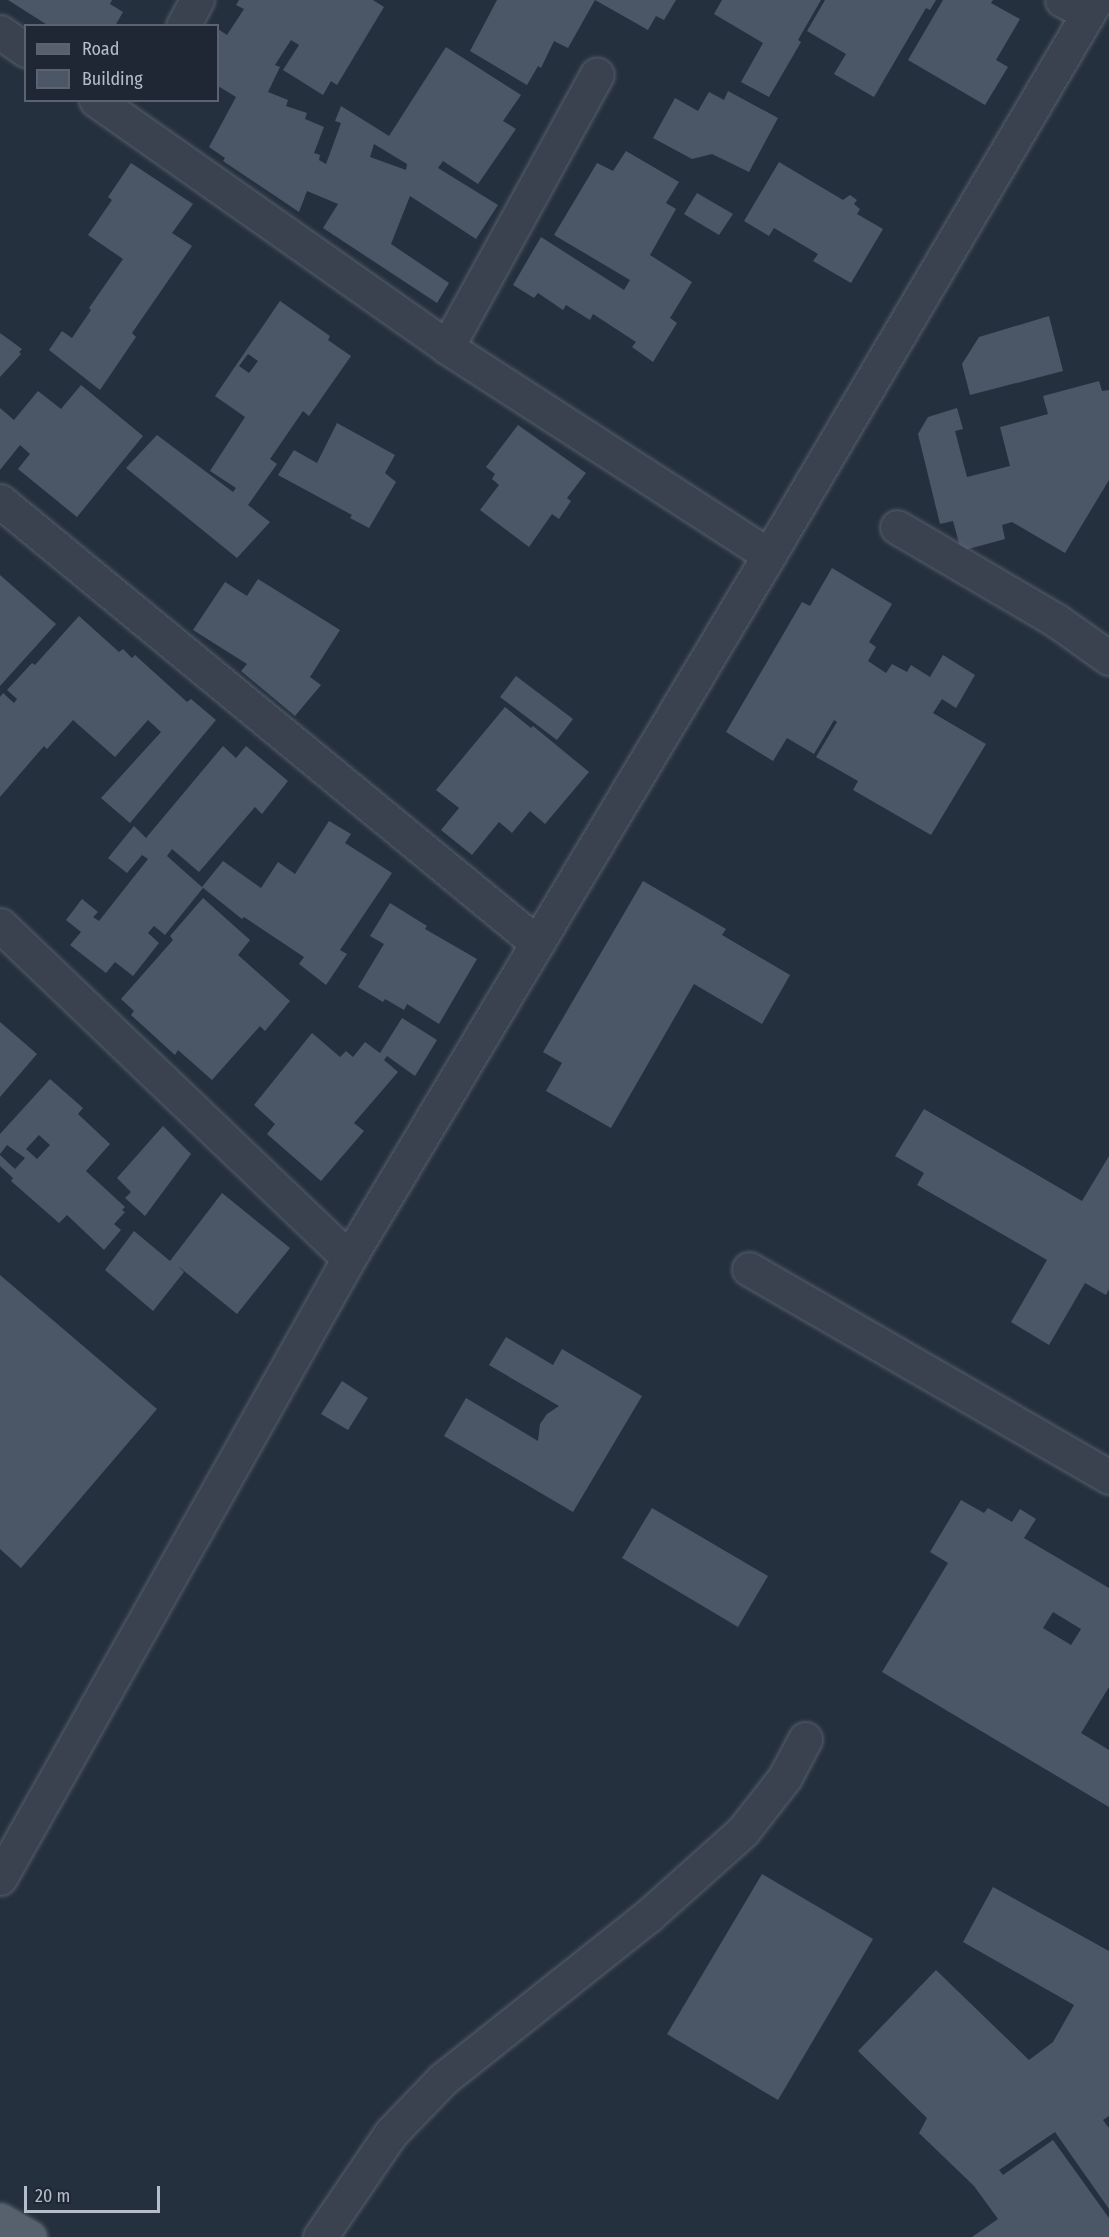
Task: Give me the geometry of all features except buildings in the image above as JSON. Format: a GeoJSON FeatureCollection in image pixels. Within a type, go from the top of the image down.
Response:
{"type":"FeatureCollection","features":[{"type":"Feature","properties":{"kind":"main road"},"geometry":{"type":"LineString","coordinates":[[0,2220],[30,2237]]}},
{"type":"Feature","properties":{"kind":"street"},"geometry":{"type":"LineString","coordinates":[[184,24],[197,0]]}},
{"type":"Feature","properties":{"kind":"street"},"geometry":{"type":"LineString","coordinates":[[0,1878],[349,1258],[770,555],[1082,4]]}},
{"type":"Feature","properties":{"kind":"street"},"geometry":{"type":"LineString","coordinates":[[0,32],[24,49]]}},
{"type":"Feature","properties":{"kind":"street"},"geometry":{"type":"LineString","coordinates":[[447,347],[597,74]]}},
{"type":"Feature","properties":{"kind":"street"},"geometry":{"type":"LineString","coordinates":[[102,102],[135,112],[447,347],[770,555]]}},
{"type":"Feature","properties":{"kind":"street"},"geometry":{"type":"LineString","coordinates":[[0,501],[537,943]]}},
{"type":"Feature","properties":{"kind":"street"},"geometry":{"type":"LineString","coordinates":[[897,527],[1056,621],[1109,658]]}},
{"type":"Feature","properties":{"kind":"street"},"geometry":{"type":"LineString","coordinates":[[0,925],[349,1258]]}},
{"type":"Feature","properties":{"kind":"street"},"geometry":{"type":"LineString","coordinates":[[749,1269],[1109,1478]]}},
{"type":"Feature","properties":{"kind":"street"},"geometry":{"type":"LineString","coordinates":[[320,2237],[391,2133],[443,2079],[648,1916],[743,1831],[785,1777],[805,1739]]}}]}
